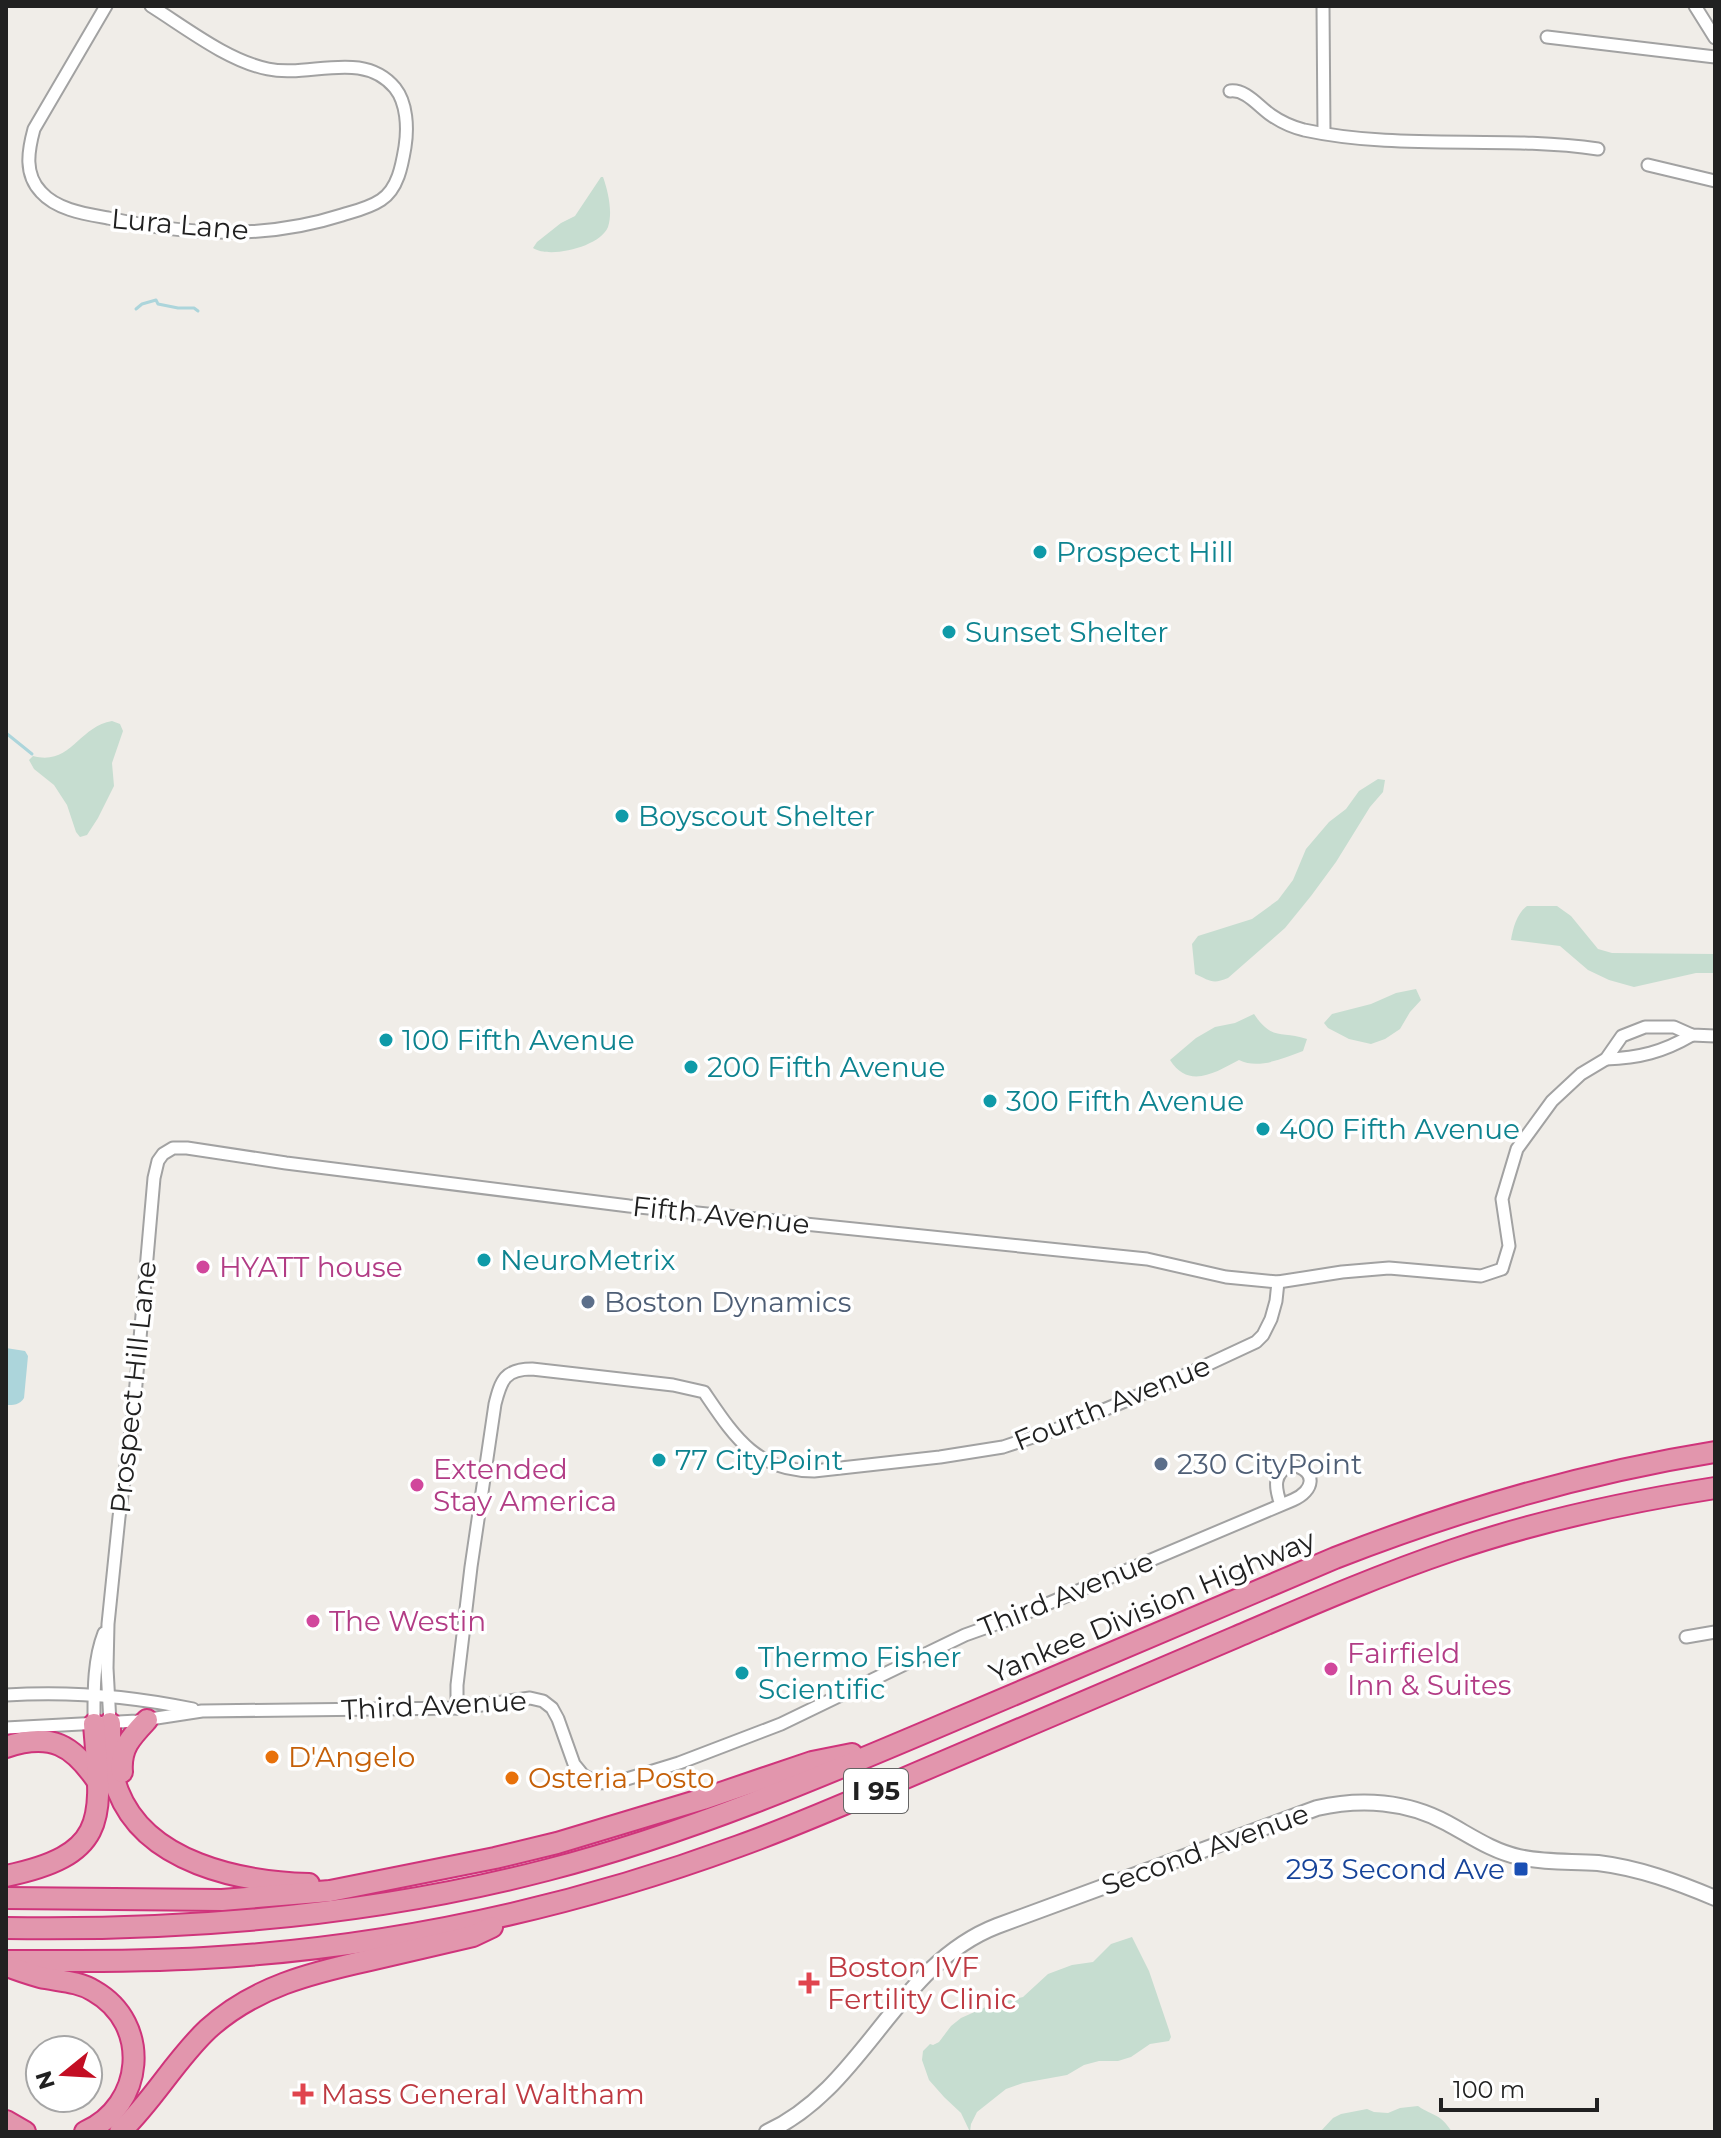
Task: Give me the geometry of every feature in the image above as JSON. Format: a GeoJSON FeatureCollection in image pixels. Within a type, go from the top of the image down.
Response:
{"type":"FeatureCollection","features":[{"type":"Feature","properties":{"kind":"highway","name":"Yankee Division Highway"},"geometry":{"type":"LineString","coordinates":[[6,1928],[128,1928],[244,1922],[446,1893],[547,1870],[657,1838],[764,1800],[1335,1558],[1422,1525],[1576,1480],[1715,1452]]}},
{"type":"Feature","properties":{"kind":"highway","name":"I 95"},"geometry":{"type":"LineString","coordinates":[[6,1964],[163,1960],[268,1953],[397,1936],[536,1908],[652,1876],[776,1833],[1421,1561],[1566,1516],[1715,1488]]}},
{"type":"Feature","properties":{"kind":"highway"},"geometry":{"type":"LineString","coordinates":[[147,1720],[125,1746],[122,1771],[133,1801],[163,1845]]}},
{"type":"Feature","properties":{"kind":"highway"},"geometry":{"type":"LineString","coordinates":[[102,1723],[121,1798],[141,1826],[163,1845],[204,1865],[249,1878],[308,1884],[365,1883]]}},
{"type":"Feature","properties":{"kind":"highway"},"geometry":{"type":"LineString","coordinates":[[6,1876],[60,1860],[89,1835],[96,1816],[102,1723]]}},
{"type":"Feature","properties":{"kind":"highway"},"geometry":{"type":"LineString","coordinates":[[6,1747],[35,1741],[63,1746],[83,1761],[98,1782]]}},
{"type":"Feature","properties":{"kind":"highway"},"geometry":{"type":"LineString","coordinates":[[6,1898],[222,1900],[330,1891],[557,1843],[812,1762],[895,1745]]}},
{"type":"Feature","properties":{"kind":"highway"},"geometry":{"type":"LineString","coordinates":[[120,2132],[203,2034],[261,1993],[318,1971],[473,1936],[536,1908]]}},
{"type":"Feature","properties":{"kind":"highway"},"geometry":{"type":"LineString","coordinates":[[6,1964],[90,1988],[109,2001],[125,2023],[134,2058],[129,2087],[114,2111],[85,2132]]}},
{"type":"Feature","properties":{"kind":"highway"},"geometry":{"type":"LineString","coordinates":[[6,2121],[25,2132]]}},
{"type":"Feature","properties":{"kind":"street","name":"Lura Lane"},"geometry":{"type":"LineString","coordinates":[[106,6],[34,129],[29,147],[28,165],[33,180],[41,192],[53,201],[65,208],[133,224],[231,233],[286,230],[319,222],[367,208],[383,199],[393,188],[402,167],[407,137],[405,114],[395,88],[380,75],[350,67],[270,70],[236,58],[151,6]]}},
{"type":"Feature","properties":{"kind":"street"},"geometry":{"type":"LineString","coordinates":[[1323,6],[1324,133]]}},
{"type":"Feature","properties":{"kind":"street"},"geometry":{"type":"LineString","coordinates":[[1695,6],[1715,38]]}},
{"type":"Feature","properties":{"kind":"street"},"geometry":{"type":"LineString","coordinates":[[1547,37],[1715,57]]}},
{"type":"Feature","properties":{"kind":"street"},"geometry":{"type":"LineString","coordinates":[[1230,91],[1243,93],[1287,125],[1347,137],[1561,144],[1598,149]]}},
{"type":"Feature","properties":{"kind":"street"},"geometry":{"type":"LineString","coordinates":[[1648,165],[1715,181]]}},
{"type":"Feature","properties":{"kind":"street"},"geometry":{"type":"LineString","coordinates":[[1606,1059],[1622,1036],[1645,1027],[1674,1027],[1692,1035],[1715,1036]]}},
{"type":"Feature","properties":{"kind":"street"},"geometry":{"type":"LineString","coordinates":[[1606,1059],[1634,1058],[1672,1047],[1692,1035]]}},
{"type":"Feature","properties":{"kind":"street","name":"Fifth Avenue"},"geometry":{"type":"LineString","coordinates":[[165,1152],[177,1147],[187,1148],[629,1206],[1147,1259],[1226,1277],[1278,1282],[1389,1268],[1481,1276],[1502,1269],[1509,1246],[1502,1199],[1517,1149],[1552,1101],[1581,1074],[1606,1059]]}},
{"type":"Feature","properties":{"kind":"street","name":"Prospect Hill Lane"},"geometry":{"type":"LineString","coordinates":[[102,1723],[108,1696],[108,1624],[133,1418],[154,1178],[158,1161],[165,1152]]}},
{"type":"Feature","properties":{"kind":"street","name":"Fourth Avenue"},"geometry":{"type":"LineString","coordinates":[[457,1708],[471,1567],[495,1404],[502,1382],[513,1372],[532,1369],[673,1385],[704,1392],[737,1439],[778,1467],[797,1471],[940,1457],[1009,1446],[1037,1437],[1252,1345],[1260,1339],[1271,1319],[1278,1282]]}},
{"type":"Feature","properties":{"kind":"street","name":"Third Avenue"},"geometry":{"type":"LineString","coordinates":[[6,1728],[147,1720],[202,1711],[457,1708],[534,1698],[552,1708],[574,1764],[583,1775],[597,1783],[623,1781],[781,1724],[957,1639],[1281,1505]]}},
{"type":"Feature","properties":{"kind":"street","name":"Prospect Hill Lane"},"geometry":{"type":"LineString","coordinates":[[102,1723],[94,1695],[99,1649],[108,1624]]}},
{"type":"Feature","properties":{"kind":"street"},"geometry":{"type":"LineString","coordinates":[[1686,1637],[1715,1632]]}},
{"type":"Feature","properties":{"kind":"street","name":"Third Avenue"},"geometry":{"type":"LineString","coordinates":[[6,1695],[61,1692],[151,1701],[202,1711]]}},
{"type":"Feature","properties":{"kind":"street","name":"Second Avenue"},"geometry":{"type":"LineString","coordinates":[[767,2132],[790,2120],[818,2099],[927,1973],[966,1940],[1317,1808],[1351,1802],[1400,1806],[1430,1815],[1509,1855],[1626,1868],[1715,1898]]}},
{"type":"Feature","properties":{"kind":"green space"},"geometry":{"type":"Polygon","coordinates":[[[601,177],[607,189],[610,208],[608,227],[603,234],[574,249],[550,252],[533,248],[561,223],[575,216],[601,177]]]}},
{"type":"Feature","properties":{"kind":"green space"},"geometry":{"type":"Polygon","coordinates":[[[112,721],[120,724],[123,731],[112,763],[114,786],[87,835],[80,837],[67,805],[54,785],[34,769],[29,760],[33,756],[57,756],[91,730],[112,721]]]}},
{"type":"Feature","properties":{"kind":"green space"},"geometry":{"type":"Polygon","coordinates":[[[1378,779],[1385,780],[1383,792],[1370,807],[1336,862],[1285,928],[1228,978],[1214,981],[1195,974],[1192,944],[1198,936],[1252,919],[1278,900],[1293,880],[1306,849],[1329,822],[1346,809],[1359,791],[1378,779]]]}},
{"type":"Feature","properties":{"kind":"green space"},"geometry":{"type":"Polygon","coordinates":[[[1527,906],[1557,906],[1571,916],[1598,949],[1612,953],[1715,954],[1715,973],[1696,973],[1634,987],[1609,980],[1588,970],[1560,946],[1511,940],[1518,917],[1527,906]]]}},
{"type":"Feature","properties":{"kind":"green space"},"geometry":{"type":"Polygon","coordinates":[[[1416,989],[1421,1000],[1400,1029],[1385,1039],[1371,1044],[1349,1039],[1324,1023],[1332,1014],[1416,989]]]}},
{"type":"Feature","properties":{"kind":"green space"},"geometry":{"type":"Polygon","coordinates":[[[1254,1014],[1272,1032],[1307,1039],[1303,1051],[1263,1063],[1239,1060],[1203,1076],[1186,1074],[1170,1060],[1215,1027],[1235,1023],[1254,1014]]]}},
{"type":"Feature","properties":{"kind":"green space"},"geometry":{"type":"Polygon","coordinates":[[[1132,1937],[1149,1971],[1171,2037],[1169,2041],[1150,2044],[1131,2057],[1118,2061],[1099,2061],[1067,2075],[1006,2089],[977,2112],[970,2132],[961,2113],[929,2080],[922,2060],[923,2051],[930,2044],[939,2042],[961,2018],[988,2006],[1023,1997],[1048,1974],[1072,1965],[1093,1962],[1111,1944],[1132,1937]]]}},
{"type":"Feature","properties":{"kind":"green space"},"geometry":{"type":"Polygon","coordinates":[[[1418,2106],[1440,2118],[1452,2132],[1320,2132],[1341,2114],[1367,2109],[1388,2113],[1418,2106]]]}},
{"type":"Feature","properties":{"kind":"water"},"geometry":{"type":"Polygon","coordinates":[[[6,1348],[25,1351],[28,1356],[24,1398],[14,1405],[6,1405],[6,1348]]]}},
{"type":"Feature","properties":{"kind":"waterway"},"geometry":{"type":"LineString","coordinates":[[136,309],[156,300],[158,304],[198,311]]}},
{"type":"Feature","properties":{"kind":"waterway"},"geometry":{"type":"LineString","coordinates":[[6,733],[32,754]]}},
{"type":"Feature","properties":{"kind":"place","name":"Prospect Hill"},"geometry":{"type":"Point","coordinates":[1040,552]}},
{"type":"Feature","properties":{"kind":"place","name":"Sunset Shelter"},"geometry":{"type":"Point","coordinates":[949,632]}},
{"type":"Feature","properties":{"kind":"place","name":"Boyscout Shelter"},"geometry":{"type":"Point","coordinates":[622,816]}},
{"type":"Feature","properties":{"kind":"place","name":"100 Fifth Avenue"},"geometry":{"type":"Point","coordinates":[386,1040]}},
{"type":"Feature","properties":{"kind":"place","name":"200 Fifth Avenue"},"geometry":{"type":"Point","coordinates":[691,1067]}},
{"type":"Feature","properties":{"kind":"place","name":"300 Fifth Avenue"},"geometry":{"type":"Point","coordinates":[990,1101]}},
{"type":"Feature","properties":{"kind":"place","name":"400 Fifth Avenue"},"geometry":{"type":"Point","coordinates":[1263,1129]}},
{"type":"Feature","properties":{"kind":"place","name":"NeuroMetrix"},"geometry":{"type":"Point","coordinates":[484,1260]}},
{"type":"Feature","properties":{"kind":"place","name":"HYATT house"},"geometry":{"type":"Point","coordinates":[203,1267]}},
{"type":"Feature","properties":{"kind":"place","name":"Boston Dynamics"},"geometry":{"type":"Point","coordinates":[588,1302]}},
{"type":"Feature","properties":{"kind":"place","name":"77 CityPoint"},"geometry":{"type":"Point","coordinates":[659,1460]}},
{"type":"Feature","properties":{"kind":"place","name":"230 CityPoint"},"geometry":{"type":"Point","coordinates":[1161,1464]}},
{"type":"Feature","properties":{"kind":"place","name":"Extended Stay America"},"geometry":{"type":"Point","coordinates":[417,1485]}},
{"type":"Feature","properties":{"kind":"place","name":"The Westin"},"geometry":{"type":"Point","coordinates":[313,1621]}},
{"type":"Feature","properties":{"kind":"place","name":"Fairfield Inn & Suites"},"geometry":{"type":"Point","coordinates":[1331,1669]}},
{"type":"Feature","properties":{"kind":"place","name":"Thermo Fisher Scientific"},"geometry":{"type":"Point","coordinates":[742,1673]}},
{"type":"Feature","properties":{"kind":"place","name":"D'Angelo"},"geometry":{"type":"Point","coordinates":[272,1757]}},
{"type":"Feature","properties":{"kind":"place","name":"Osteria Posto"},"geometry":{"type":"Point","coordinates":[512,1778]}},
{"type":"Feature","properties":{"kind":"place","name":"293 Second Ave"},"geometry":{"type":"Point","coordinates":[1521,1869]}},
{"type":"Feature","properties":{"kind":"place","name":"Boston IVF Fertility Clinic"},"geometry":{"type":"Point","coordinates":[809,1983]}},
{"type":"Feature","properties":{"kind":"place","name":"Mass General Waltham"},"geometry":{"type":"Point","coordinates":[303,2094]}}]}
